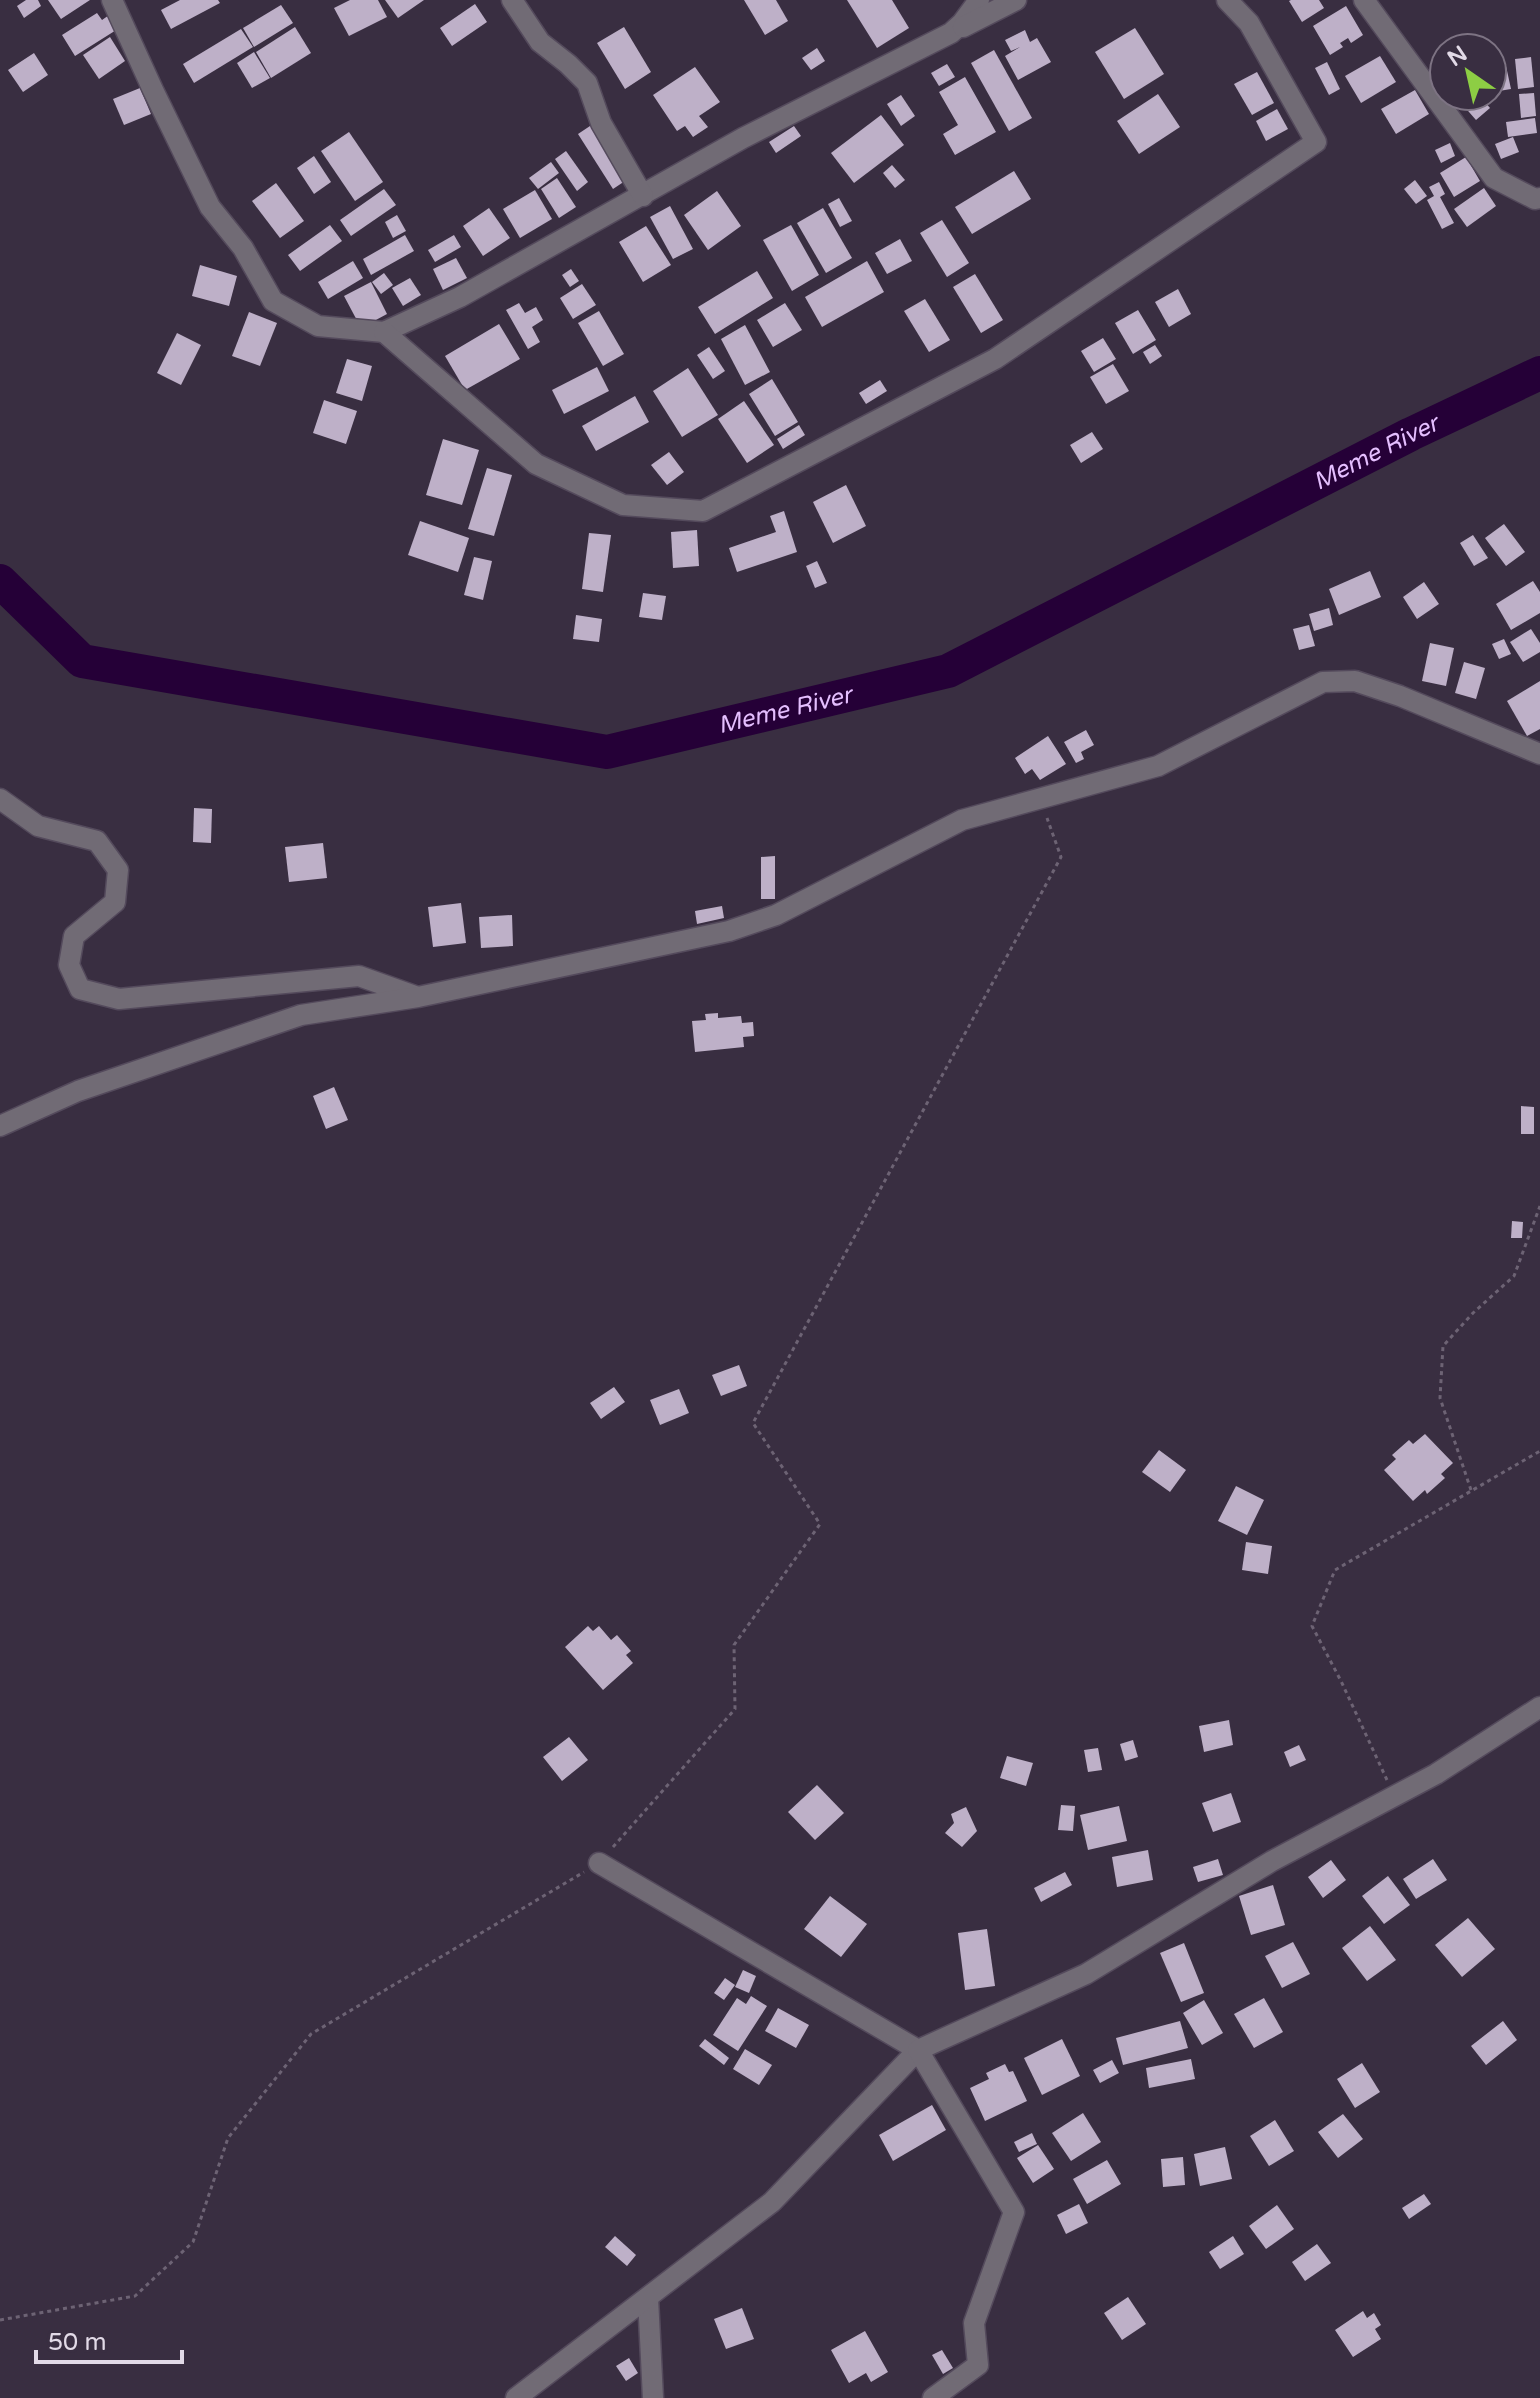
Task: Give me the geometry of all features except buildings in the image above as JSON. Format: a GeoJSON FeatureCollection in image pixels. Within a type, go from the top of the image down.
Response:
{"type":"FeatureCollection","features":[{"type":"Feature","properties":{"kind":"street"},"geometry":{"type":"LineString","coordinates":[[112,0],[210,207],[243,248],[273,301],[318,326],[384,332],[460,297],[743,138],[1016,0]]}},
{"type":"Feature","properties":{"kind":"street"},"geometry":{"type":"LineString","coordinates":[[512,0],[540,42],[587,83],[601,123],[643,196]]}},
{"type":"Feature","properties":{"kind":"street"},"geometry":{"type":"LineString","coordinates":[[951,33],[979,0]]}},
{"type":"Feature","properties":{"kind":"street"},"geometry":{"type":"LineString","coordinates":[[384,332],[536,464],[623,505],[703,511],[995,359],[1316,142],[1249,23],[1227,0]]}},
{"type":"Feature","properties":{"kind":"street"},"geometry":{"type":"LineString","coordinates":[[1364,0],[1494,178],[1535,199],[1540,198]]}},
{"type":"Feature","properties":{"kind":"street"},"geometry":{"type":"LineString","coordinates":[[0,1126],[78,1091],[301,1015],[418,997],[729,931],[776,915],[962,820],[1158,766],[1323,682],[1355,681],[1400,696],[1540,754]]}},
{"type":"Feature","properties":{"kind":"street"},"geometry":{"type":"LineString","coordinates":[[0,799],[38,826],[97,841],[118,870],[115,902],[74,936],[69,965],[80,989],[119,999],[359,976],[418,997]]}},
{"type":"Feature","properties":{"kind":"street"},"geometry":{"type":"LineString","coordinates":[[516,2398],[772,2202],[918,2050],[1086,1974],[1272,1861],[1436,1774],[1540,1707]]}},
{"type":"Feature","properties":{"kind":"street"},"geometry":{"type":"LineString","coordinates":[[599,1863],[918,2050],[1014,2212],[974,2323],[978,2365],[933,2398]]}},
{"type":"Feature","properties":{"kind":"street"},"geometry":{"type":"LineString","coordinates":[[648,2298],[653,2398]]}},
{"type":"Feature","properties":{"kind":"path"},"geometry":{"type":"LineString","coordinates":[[0,2320],[135,2296],[193,2242],[228,2138],[311,2034],[599,1863],[735,1709],[734,1645],[820,1524],[753,1423],[1061,857],[1040,799]]}},
{"type":"Feature","properties":{"kind":"path"},"geometry":{"type":"LineString","coordinates":[[1472,1491],[1440,1398],[1443,1346],[1473,1313],[1514,1276],[1540,1206]]}},
{"type":"Feature","properties":{"kind":"path"},"geometry":{"type":"LineString","coordinates":[[1395,1795],[1312,1626],[1335,1570],[1540,1451]]}},
{"type":"Feature","properties":{"kind":"waterway","name":"Meme River"},"geometry":{"type":"LineString","coordinates":[[0,581],[82,661],[607,752],[948,671],[1411,434],[1540,373]]}}]}
